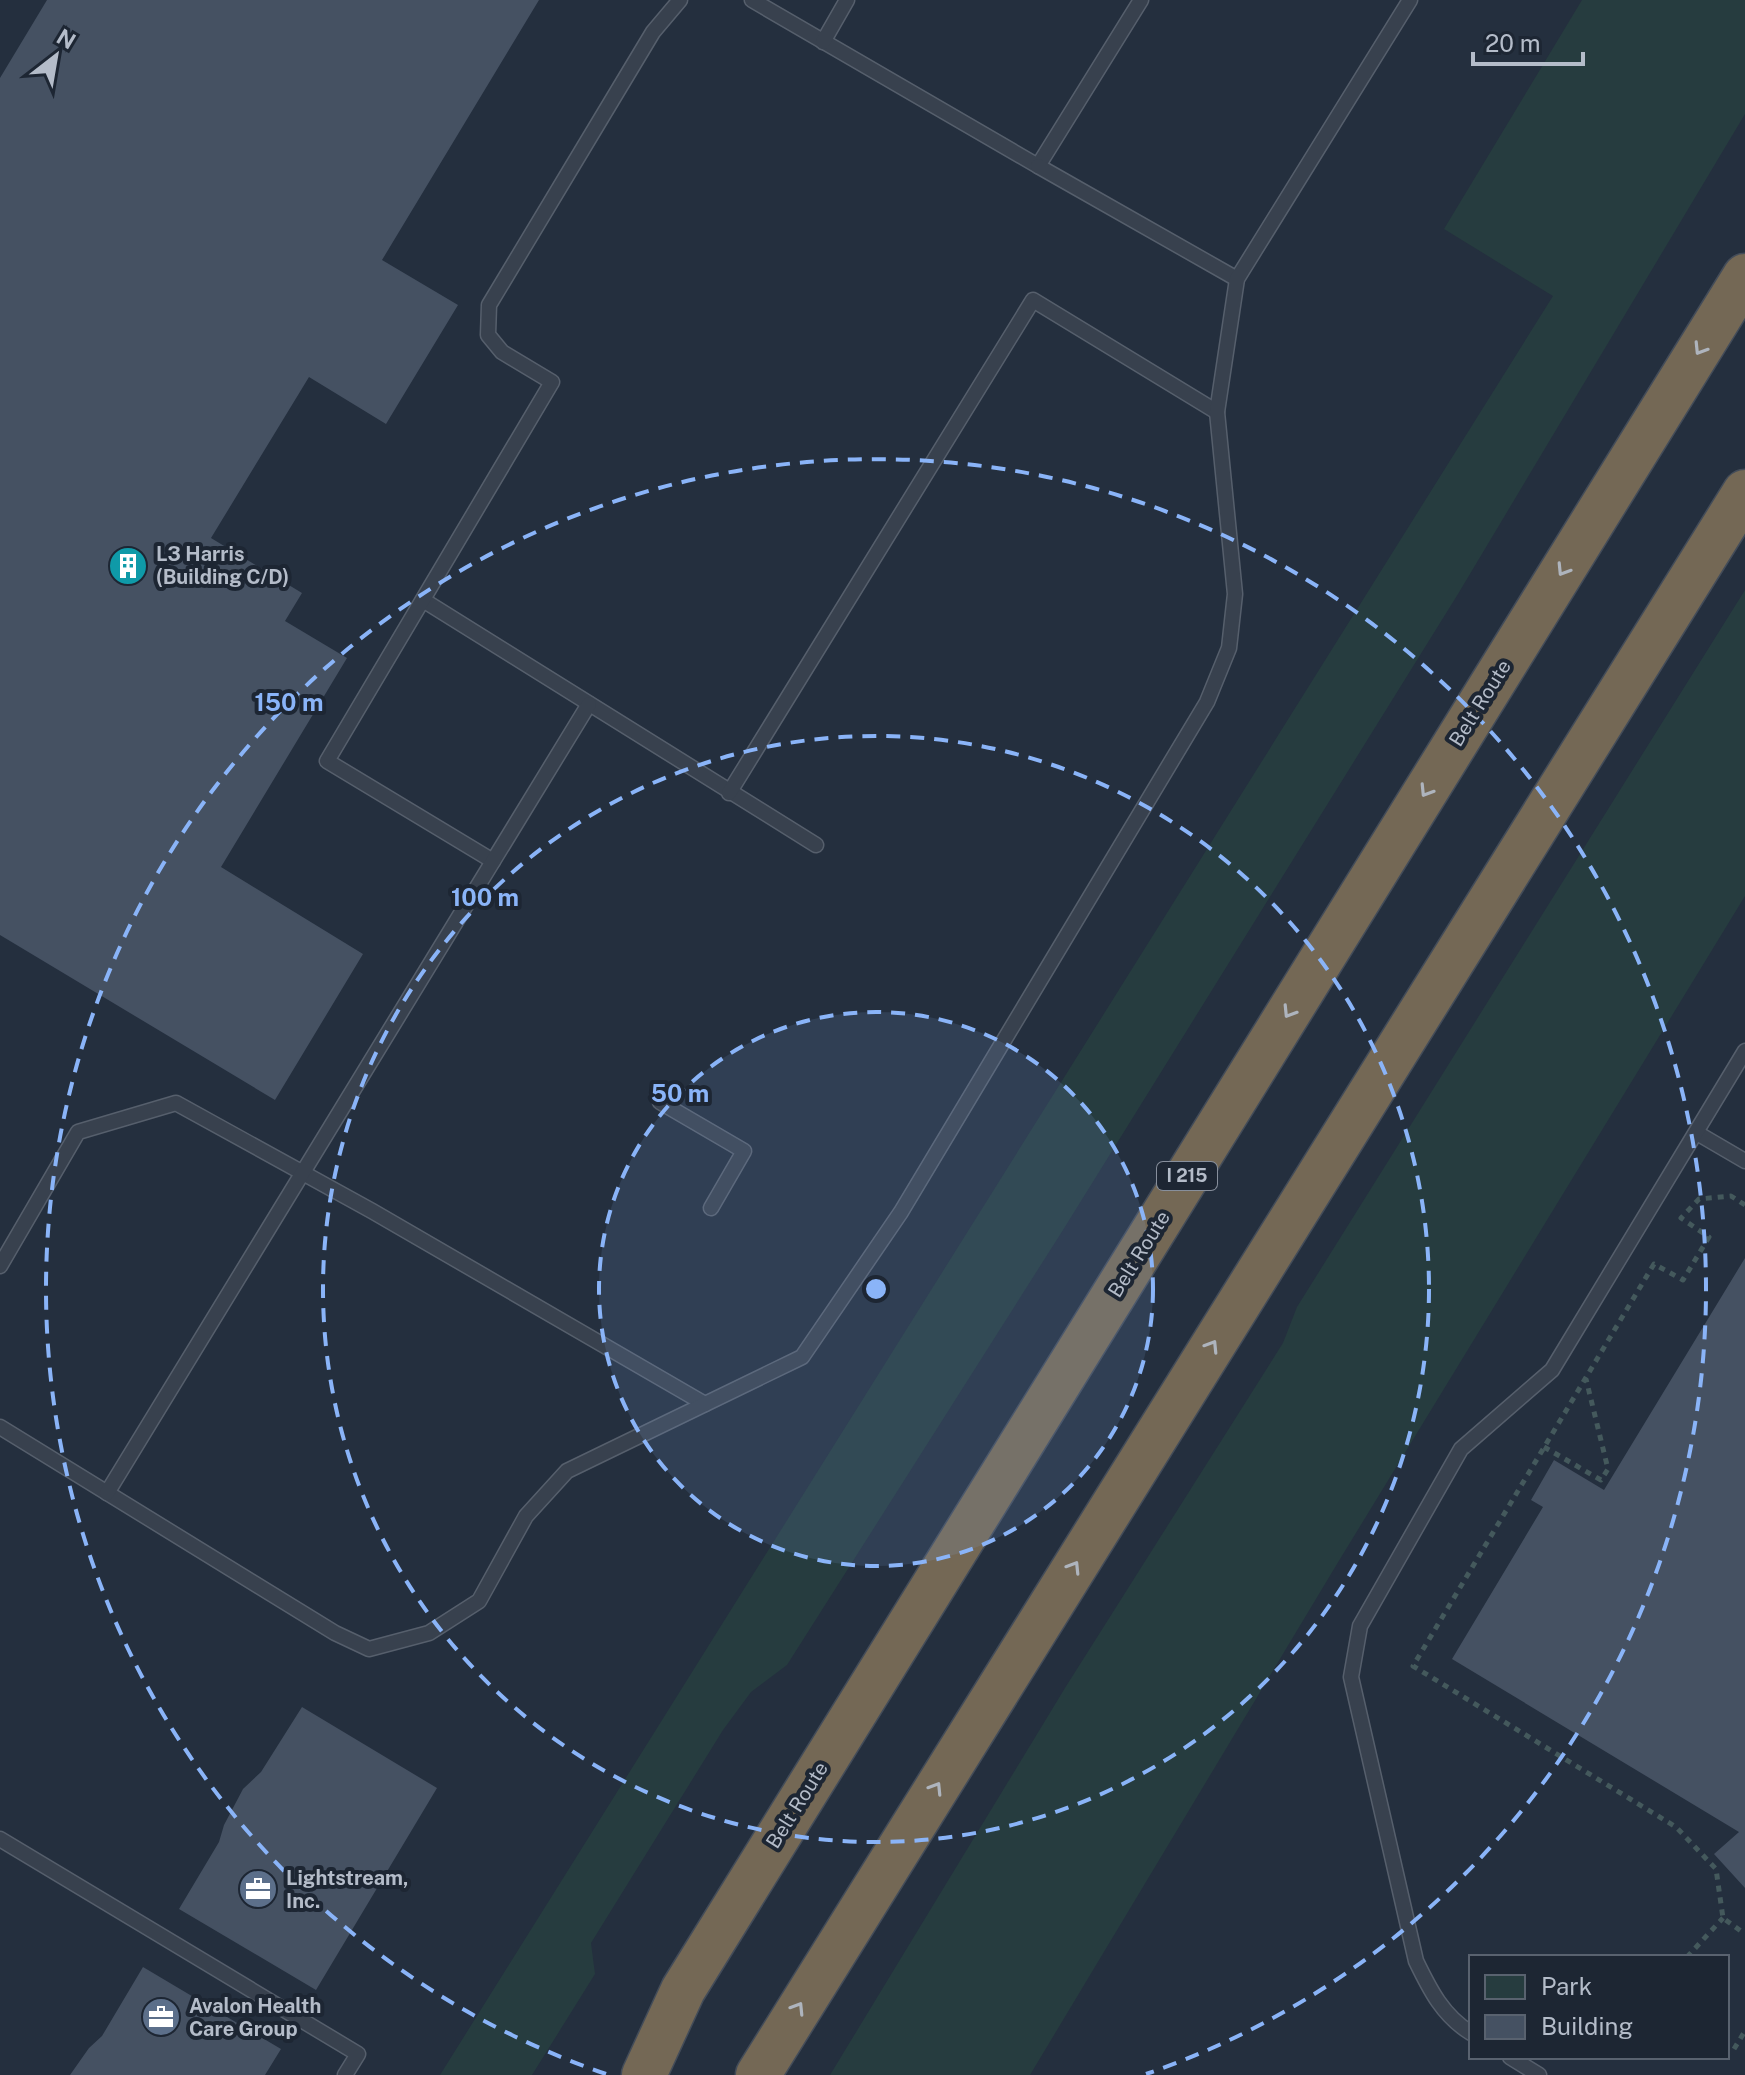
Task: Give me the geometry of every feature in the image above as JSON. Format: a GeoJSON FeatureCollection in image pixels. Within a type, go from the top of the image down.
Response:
{"type":"FeatureCollection","features":[{"type":"Feature","properties":{"kind":"highway","name":"Belt Route"},"geometry":{"type":"LineString","coordinates":[[644,2075],[683,1990],[1744,278]]}},
{"type":"Feature","properties":{"kind":"highway"},"geometry":{"type":"LineString","coordinates":[[758,2075],[1745,492]]}},
{"type":"Feature","properties":{"kind":"lane"},"geometry":{"type":"LineString","coordinates":[[493,861],[327,761],[552,382],[502,352],[488,335],[489,305],[653,32],[680,0]]}},
{"type":"Feature","properties":{"kind":"lane"},"geometry":{"type":"LineString","coordinates":[[752,0],[1237,279]]}},
{"type":"Feature","properties":{"kind":"lane"},"geometry":{"type":"LineString","coordinates":[[823,42],[847,0]]}},
{"type":"Feature","properties":{"kind":"lane"},"geometry":{"type":"LineString","coordinates":[[1038,166],[1141,0]]}},
{"type":"Feature","properties":{"kind":"lane"},"geometry":{"type":"LineString","coordinates":[[0,1427],[335,1633],[369,1649],[429,1633],[479,1601],[526,1516],[567,1471],[802,1357],[901,1212],[1207,702],[1229,648],[1235,594],[1217,412],[1237,279],[1410,0]]}},
{"type":"Feature","properties":{"kind":"lane"},"geometry":{"type":"LineString","coordinates":[[729,793],[1033,300],[1217,412]]}},
{"type":"Feature","properties":{"kind":"lane"},"geometry":{"type":"LineString","coordinates":[[423,600],[816,845]]}},
{"type":"Feature","properties":{"kind":"lane"},"geometry":{"type":"LineString","coordinates":[[107,1493],[589,704]]}},
{"type":"Feature","properties":{"kind":"lane"},"geometry":{"type":"LineString","coordinates":[[1469,2032],[1459,2026],[1434,1999],[1416,1961],[1351,1677],[1360,1626],[1461,1449],[1552,1370],[1745,1051]]}},
{"type":"Feature","properties":{"kind":"lane"},"geometry":{"type":"LineString","coordinates":[[660,1102],[744,1151],[711,1208]]}},
{"type":"Feature","properties":{"kind":"lane"},"geometry":{"type":"LineString","coordinates":[[0,1266],[78,1132],[176,1103],[705,1404]]}},
{"type":"Feature","properties":{"kind":"lane"},"geometry":{"type":"LineString","coordinates":[[1697,1133],[1745,1161]]}},
{"type":"Feature","properties":{"kind":"lane"},"geometry":{"type":"LineString","coordinates":[[0,1839],[358,2054],[345,2075]]}},
{"type":"Feature","properties":{"kind":"lane"},"geometry":{"type":"LineString","coordinates":[[1513,2059],[1539,2075]]}},
{"type":"Feature","properties":{"kind":"path"},"geometry":{"type":"LineString","coordinates":[[1745,1205],[1731,1196],[1699,1199],[1681,1218],[1709,1237],[1683,1280],[1654,1264],[1413,1666],[1676,1827],[1716,1869],[1723,1918],[1745,1934]]}},
{"type":"Feature","properties":{"kind":"path"},"geometry":{"type":"LineString","coordinates":[[1544,1447],[1601,1480],[1608,1469],[1585,1378]]}},
{"type":"Feature","properties":{"kind":"path"},"geometry":{"type":"LineString","coordinates":[[1689,1955],[1723,1918]]}},
{"type":"Feature","properties":{"kind":"path"},"geometry":{"type":"LineString","coordinates":[[1734,2049],[1745,2031]]}},
{"type":"Feature","properties":{"kind":"green space"},"geometry":{"type":"Polygon","coordinates":[[[1582,0],[1745,0],[1745,114],[1458,594],[1063,1230],[787,1665],[751,1692],[723,1730],[591,1943],[595,1974],[532,2075],[440,2075],[1553,296],[1444,229],[1582,0]]]}},
{"type":"Feature","properties":{"kind":"green space"},"geometry":{"type":"Polygon","coordinates":[[[1745,590],[1745,896],[1337,1564],[1030,2075],[830,2075],[1065,1688],[1283,1343],[1297,1307],[1745,590]]]}},
{"type":"Feature","properties":{"kind":"building","name":"L3 Harris (Building C/D)"},"geometry":{"type":"Polygon","coordinates":[[[47,0],[539,0],[382,260],[458,305],[386,424],[309,377],[211,538],[302,593],[285,621],[347,658],[221,867],[363,954],[275,1100],[0,935],[0,78],[47,0]]]}},
{"type":"Feature","properties":{"kind":"building"},"geometry":{"type":"Polygon","coordinates":[[[1745,1258],[1745,1888],[1714,1854],[1739,1832],[1452,1659],[1543,1507],[1531,1500],[1554,1460],[1604,1490],[1745,1258]]]}},
{"type":"Feature","properties":{"kind":"building"},"geometry":{"type":"Polygon","coordinates":[[[302,1707],[437,1788],[316,1990],[179,1909],[219,1842],[224,1825],[243,1789],[261,1772],[302,1707]]]}},
{"type":"Feature","properties":{"kind":"building"},"geometry":{"type":"Polygon","coordinates":[[[143,1967],[281,2049],[265,2075],[70,2075],[89,2048],[102,2036],[143,1967]]]}},
{"type":"Feature","properties":{"kind":"place","name":"L3 Harris (Building C/D)"},"geometry":{"type":"Point","coordinates":[128,566]}},
{"type":"Feature","properties":{"kind":"place","name":"Lightstream, Inc."},"geometry":{"type":"Point","coordinates":[258,1889]}},
{"type":"Feature","properties":{"kind":"place","name":"Avalon Health Care Group"},"geometry":{"type":"Point","coordinates":[161,2017]}}]}
